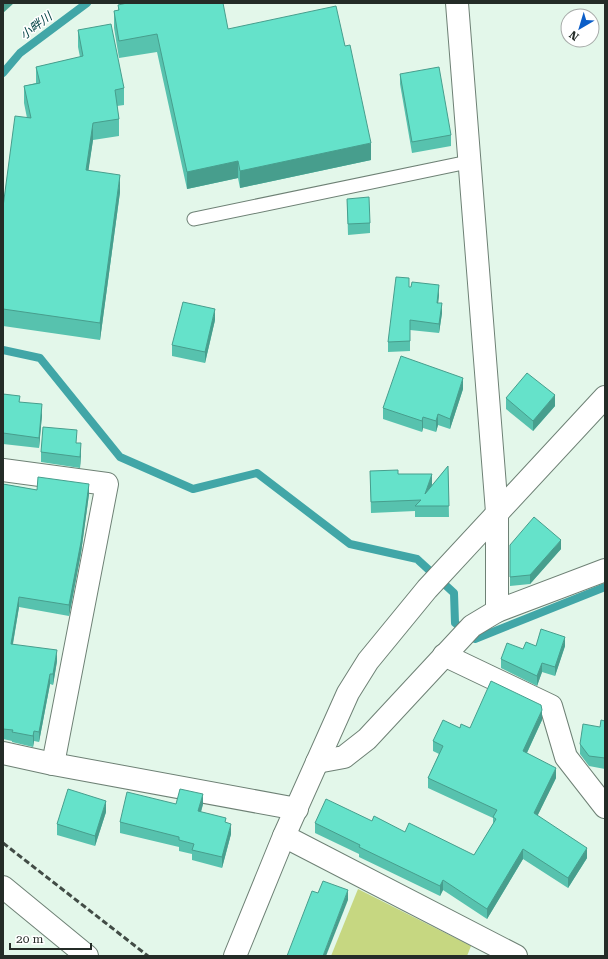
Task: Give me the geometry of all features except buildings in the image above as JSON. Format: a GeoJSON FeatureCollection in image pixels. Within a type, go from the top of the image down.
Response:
{"type":"FeatureCollection","features":[{"type":"Feature","properties":{"kind":"street"},"geometry":{"type":"LineString","coordinates":[[457,3],[468,162],[497,512],[497,611]]}},
{"type":"Feature","properties":{"kind":"street"},"geometry":{"type":"LineString","coordinates":[[235,956],[284,836],[317,762],[348,693],[364,668],[427,589],[605,397]]}},
{"type":"Feature","properties":{"kind":"street"},"geometry":{"type":"LineString","coordinates":[[3,470],[107,484],[53,764]]}},
{"type":"Feature","properties":{"kind":"street"},"geometry":{"type":"LineString","coordinates":[[317,762],[344,757],[367,739],[466,632],[497,611],[605,570]]}},
{"type":"Feature","properties":{"kind":"street"},"geometry":{"type":"LineString","coordinates":[[444,655],[551,706],[566,757],[605,807]]}},
{"type":"Feature","properties":{"kind":"street"},"geometry":{"type":"LineString","coordinates":[[3,753],[53,764],[297,809]]}},
{"type":"Feature","properties":{"kind":"street"},"geometry":{"type":"LineString","coordinates":[[284,836],[516,956]]}},
{"type":"Feature","properties":{"kind":"street"},"geometry":{"type":"LineString","coordinates":[[3,887],[87,956]]}},
{"type":"Feature","properties":{"kind":"lane"},"geometry":{"type":"LineString","coordinates":[[194,219],[468,162]]}},
{"type":"Feature","properties":{"kind":"green space"},"geometry":{"type":"Polygon","coordinates":[[[358,889],[471,946],[467,956],[331,956],[358,889]]]}},
{"type":"Feature","properties":{"kind":"waterway","name":"小畔川"},"geometry":{"type":"LineString","coordinates":[[3,73],[20,53],[87,3]]}},
{"type":"Feature","properties":{"kind":"waterway"},"geometry":{"type":"LineString","coordinates":[[3,350],[40,358],[120,457],[193,489],[257,473],[350,544],[417,559],[454,593],[455,623],[475,639],[605,587]]}},
{"type":"Feature","properties":{"kind":"railway"},"geometry":{"type":"LineString","coordinates":[[3,843],[148,956]]}}]}
